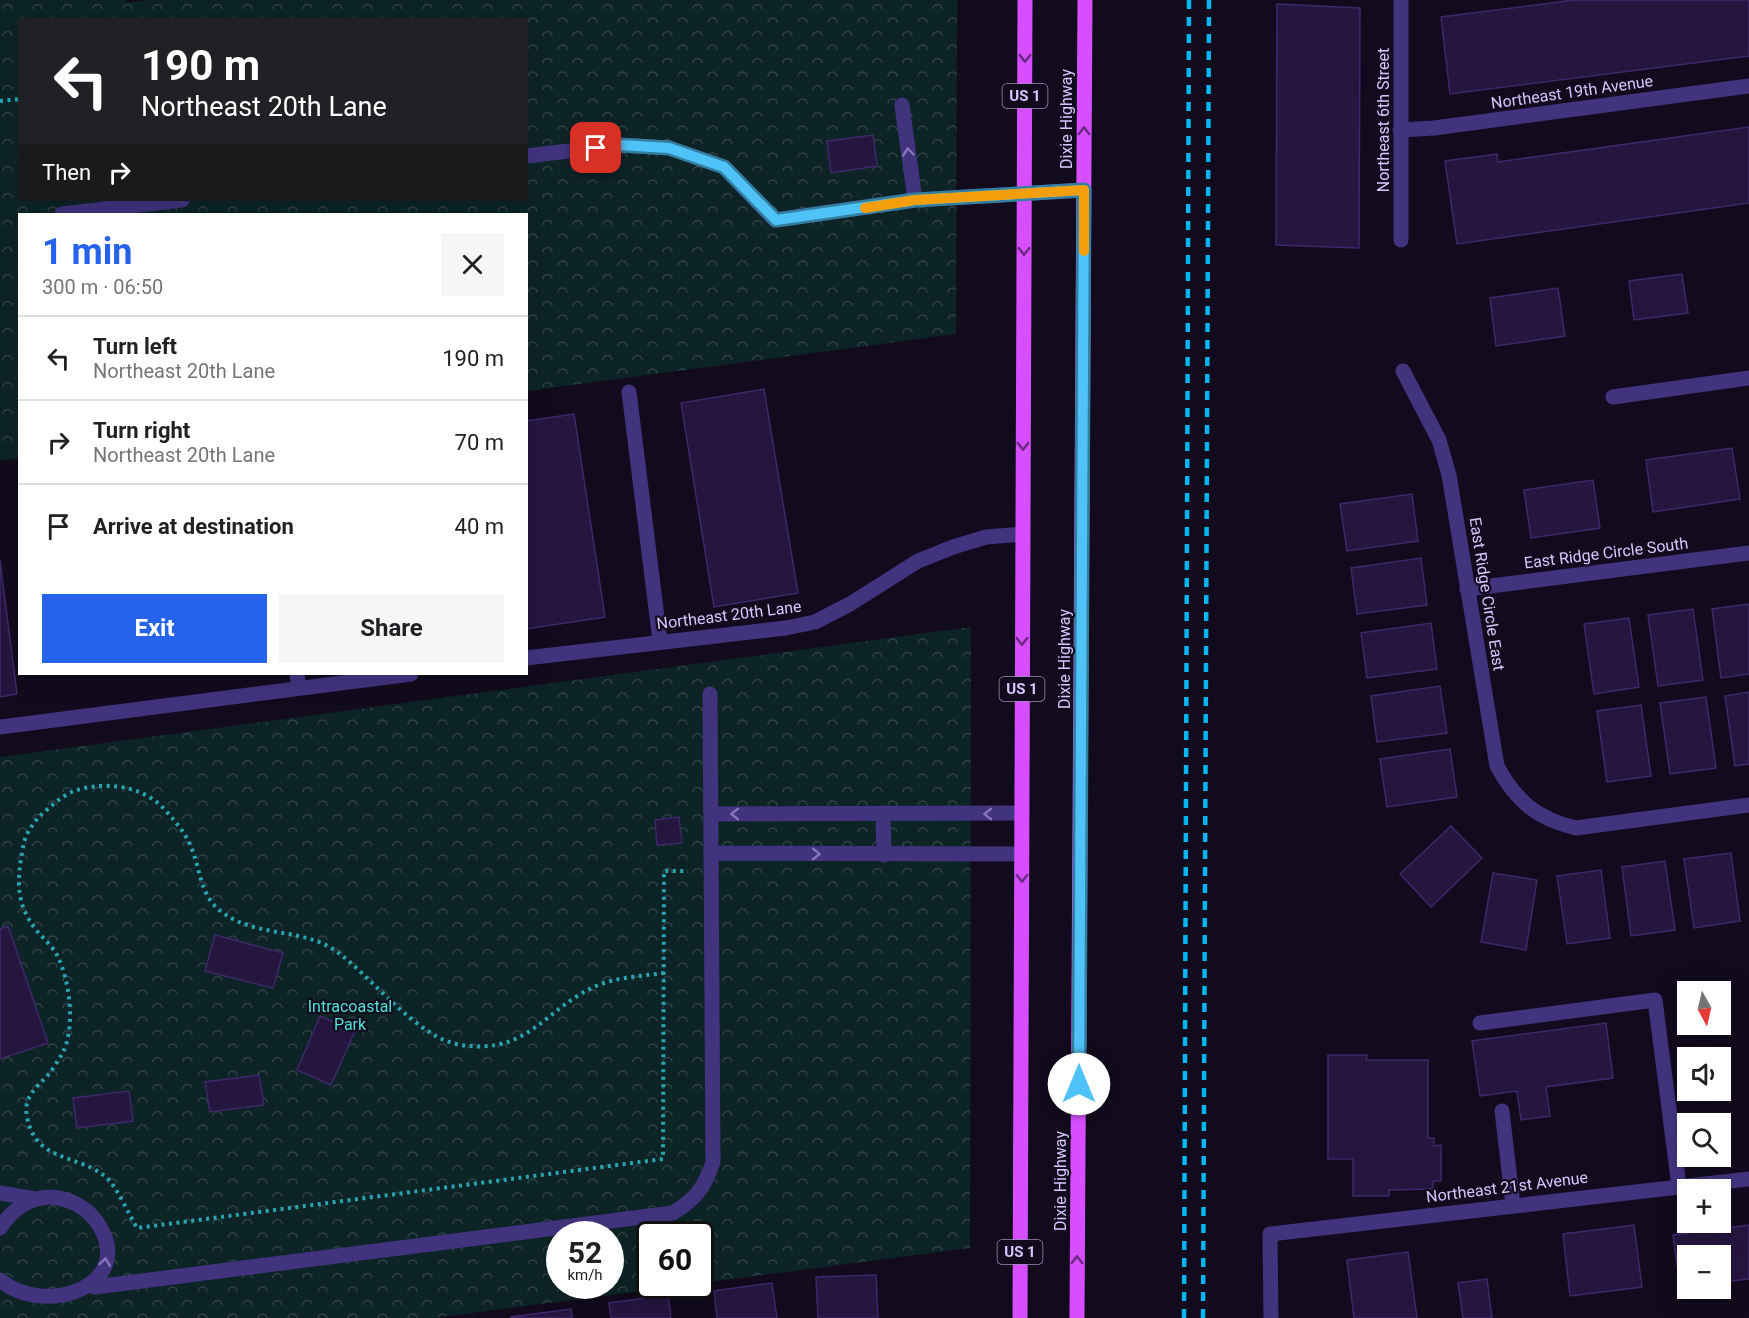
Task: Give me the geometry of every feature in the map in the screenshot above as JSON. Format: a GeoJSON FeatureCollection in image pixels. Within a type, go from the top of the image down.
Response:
{"type":"FeatureCollection","features":[{"type":"Feature","properties":{"kind":"main road","name":"US 1"},"geometry":{"type":"LineString","coordinates":[[1020,1318],[1025,0]]}},
{"type":"Feature","properties":{"kind":"main road","name":"Dixie Highway"},"geometry":{"type":"LineString","coordinates":[[1077,1318],[1085,0]]}},
{"type":"Feature","properties":{"kind":"street","name":"Northeast 6th Street"},"geometry":{"type":"LineString","coordinates":[[1401,0],[1401,240]]}},
{"type":"Feature","properties":{"kind":"street","name":"Northeast 19th Avenue"},"geometry":{"type":"LineString","coordinates":[[1400,130],[1434,128],[1749,86]]}},
{"type":"Feature","properties":{"kind":"street"},"geometry":{"type":"LineString","coordinates":[[902,105],[915,200]]}},
{"type":"Feature","properties":{"kind":"street"},"geometry":{"type":"LineString","coordinates":[[528,156],[620,145],[669,148],[724,167],[776,220],[915,200],[1084,190]]}},
{"type":"Feature","properties":{"kind":"street"},"geometry":{"type":"LineString","coordinates":[[71,213],[173,201]]}},
{"type":"Feature","properties":{"kind":"street","name":"East Ridge Circle East"},"geometry":{"type":"LineString","coordinates":[[1403,371],[1439,440],[1449,475],[1497,766],[1506,783],[1519,799],[1539,814],[1557,823],[1576,828],[1749,805]]}},
{"type":"Feature","properties":{"kind":"street"},"geometry":{"type":"LineString","coordinates":[[1613,397],[1749,378]]}},
{"type":"Feature","properties":{"kind":"street"},"geometry":{"type":"LineString","coordinates":[[629,392],[660,641]]}},
{"type":"Feature","properties":{"kind":"street","name":"Northeast 20th Lane"},"geometry":{"type":"LineString","coordinates":[[528,658],[786,628],[815,622],[850,604],[918,561],[973,540],[1023,534]]}},
{"type":"Feature","properties":{"kind":"street","name":"East Ridge Circle South"},"geometry":{"type":"LineString","coordinates":[[1467,589],[1749,553]]}},
{"type":"Feature","properties":{"kind":"street"},"geometry":{"type":"LineString","coordinates":[[0,728],[298,681],[395,675]]}},
{"type":"Feature","properties":{"kind":"street"},"geometry":{"type":"LineString","coordinates":[[96,1287],[673,1213],[692,1201],[706,1183],[713,1162],[710,694]]}},
{"type":"Feature","properties":{"kind":"street"},"geometry":{"type":"LineString","coordinates":[[883,813],[884,855]]}},
{"type":"Feature","properties":{"kind":"street"},"geometry":{"type":"LineString","coordinates":[[711,814],[1022,813]]}},
{"type":"Feature","properties":{"kind":"street"},"geometry":{"type":"LineString","coordinates":[[711,853],[1022,854]]}},
{"type":"Feature","properties":{"kind":"street"},"geometry":{"type":"LineString","coordinates":[[1480,1023],[1655,1000],[1678,1179]]}},
{"type":"Feature","properties":{"kind":"street"},"geometry":{"type":"LineString","coordinates":[[1502,1111],[1513,1205]]}},
{"type":"Feature","properties":{"kind":"street","name":"Northeast 21st Avenue"},"geometry":{"type":"LineString","coordinates":[[1731,1181],[1749,1179]]}},
{"type":"Feature","properties":{"kind":"street","name":"Northeast 21st Avenue"},"geometry":{"type":"LineString","coordinates":[[1271,1318],[1270,1234],[1677,1186]]}},
{"type":"Feature","properties":{"kind":"street"},"geometry":{"type":"LineString","coordinates":[[0,1193],[35,1199],[51,1197],[81,1206],[94,1217],[102,1230],[107,1246],[107,1262],[102,1278],[81,1302],[50,1311],[19,1301],[0,1299]]}},
{"type":"Feature","properties":{"kind":"street"},"geometry":{"type":"LineString","coordinates":[[0,1228],[8,1216],[20,1206],[35,1199]]}},
{"type":"Feature","properties":{"kind":"street"},"geometry":{"type":"LineString","coordinates":[[0,1280],[7,1291],[19,1301]]}},
{"type":"Feature","properties":{"kind":"path"},"geometry":{"type":"LineString","coordinates":[[0,101],[18,99]]}},
{"type":"Feature","properties":{"kind":"path"},"geometry":{"type":"LineString","coordinates":[[664,973],[620,979],[595,986],[569,1002],[526,1035],[505,1043],[486,1046],[459,1045],[435,1036],[395,1005],[335,951],[317,941],[250,928],[228,917],[215,906],[205,892],[193,852],[184,833],[163,807],[146,793],[125,787],[76,790],[51,805],[35,821],[24,839],[19,893],[24,913],[56,952],[62,967],[70,1011],[69,1034],[64,1051],[48,1074],[34,1088],[26,1102],[26,1116],[38,1143],[53,1154],[86,1166],[109,1180],[137,1228],[663,1159],[664,973],[664,871],[688,871]]}},
{"type":"Feature","properties":{"kind":"green space"},"geometry":{"type":"Polygon","coordinates":[[[0,0],[126,0],[127,3],[148,0],[957,0],[956,334],[528,391],[528,213],[18,213],[18,458],[0,461],[0,0]]]}},
{"type":"Feature","properties":{"kind":"green space","name":"Intracoastal Park"},"geometry":{"type":"Polygon","coordinates":[[[971,627],[970,1248],[714,1281],[714,1221],[636,1221],[636,1292],[624,1293],[624,1221],[546,1221],[546,1299],[581,1299],[433,1318],[0,1318],[0,757],[971,627]]]}},
{"type":"Feature","properties":{"kind":"building"},"geometry":{"type":"Polygon","coordinates":[[[1574,0],[1749,0],[1749,56],[1450,94],[1441,17],[1574,0]]]}},
{"type":"Feature","properties":{"kind":"building"},"geometry":{"type":"Polygon","coordinates":[[[1277,4],[1360,8],[1359,248],[1276,245],[1277,4]]]}},
{"type":"Feature","properties":{"kind":"building"},"geometry":{"type":"Polygon","coordinates":[[[1749,127],[1749,203],[1457,244],[1445,161],[1497,154],[1498,162],[1749,127]]]}},
{"type":"Feature","properties":{"kind":"building"},"geometry":{"type":"Polygon","coordinates":[[[873,135],[877,166],[831,173],[827,141],[873,135]]]}},
{"type":"Feature","properties":{"kind":"building"},"geometry":{"type":"Polygon","coordinates":[[[1682,274],[1688,313],[1634,320],[1629,281],[1682,274]]]}},
{"type":"Feature","properties":{"kind":"building"},"geometry":{"type":"Polygon","coordinates":[[[1558,288],[1565,336],[1496,346],[1490,298],[1558,288]]]}},
{"type":"Feature","properties":{"kind":"building"},"geometry":{"type":"Polygon","coordinates":[[[764,389],[798,593],[714,607],[681,403],[764,389]]]}},
{"type":"Feature","properties":{"kind":"building"},"geometry":{"type":"Polygon","coordinates":[[[574,414],[605,617],[528,629],[528,421],[574,414]]]}},
{"type":"Feature","properties":{"kind":"building"},"geometry":{"type":"Polygon","coordinates":[[[1732,448],[1740,499],[1653,512],[1646,460],[1732,448]]]}},
{"type":"Feature","properties":{"kind":"building"},"geometry":{"type":"Polygon","coordinates":[[[1593,480],[1600,528],[1531,538],[1524,490],[1593,480]]]}},
{"type":"Feature","properties":{"kind":"building"},"geometry":{"type":"Polygon","coordinates":[[[1412,494],[1418,541],[1347,551],[1340,504],[1412,494]]]}},
{"type":"Feature","properties":{"kind":"building"},"geometry":{"type":"Polygon","coordinates":[[[1421,558],[1427,605],[1357,614],[1351,568],[1421,558]]]}},
{"type":"Feature","properties":{"kind":"building"},"geometry":{"type":"Polygon","coordinates":[[[0,560],[17,694],[0,697],[0,560]]]}},
{"type":"Feature","properties":{"kind":"building"},"geometry":{"type":"Polygon","coordinates":[[[1749,604],[1749,674],[1721,678],[1712,609],[1749,604]]]}},
{"type":"Feature","properties":{"kind":"building"},"geometry":{"type":"Polygon","coordinates":[[[1693,609],[1703,680],[1658,686],[1648,615],[1693,609]]]}},
{"type":"Feature","properties":{"kind":"building"},"geometry":{"type":"Polygon","coordinates":[[[1629,618],[1639,687],[1594,694],[1584,624],[1629,618]]]}},
{"type":"Feature","properties":{"kind":"building"},"geometry":{"type":"Polygon","coordinates":[[[1431,623],[1437,669],[1367,678],[1361,633],[1431,623]]]}},
{"type":"Feature","properties":{"kind":"building"},"geometry":{"type":"Polygon","coordinates":[[[1440,686],[1447,733],[1377,742],[1371,696],[1440,686]]]}},
{"type":"Feature","properties":{"kind":"building"},"geometry":{"type":"Polygon","coordinates":[[[1749,692],[1749,764],[1735,766],[1725,696],[1749,692]]]}},
{"type":"Feature","properties":{"kind":"building"},"geometry":{"type":"Polygon","coordinates":[[[1706,697],[1716,768],[1670,774],[1660,703],[1706,697]]]}},
{"type":"Feature","properties":{"kind":"building"},"geometry":{"type":"Polygon","coordinates":[[[1641,705],[1651,776],[1607,782],[1597,711],[1641,705]]]}},
{"type":"Feature","properties":{"kind":"building"},"geometry":{"type":"Polygon","coordinates":[[[1450,749],[1457,797],[1387,807],[1380,759],[1450,749]]]}},
{"type":"Feature","properties":{"kind":"building"},"geometry":{"type":"Polygon","coordinates":[[[679,817],[682,843],[657,845],[655,820],[679,817]]]}},
{"type":"Feature","properties":{"kind":"building"},"geometry":{"type":"Polygon","coordinates":[[[1451,826],[1482,858],[1431,907],[1400,874],[1451,826]]]}},
{"type":"Feature","properties":{"kind":"building"},"geometry":{"type":"Polygon","coordinates":[[[1731,853],[1740,921],[1694,928],[1684,859],[1731,853]]]}},
{"type":"Feature","properties":{"kind":"building"},"geometry":{"type":"Polygon","coordinates":[[[1665,861],[1675,930],[1631,936],[1622,867],[1665,861]]]}},
{"type":"Feature","properties":{"kind":"building"},"geometry":{"type":"Polygon","coordinates":[[[1601,870],[1610,938],[1567,944],[1557,876],[1601,870]]]}},
{"type":"Feature","properties":{"kind":"building"},"geometry":{"type":"Polygon","coordinates":[[[1493,873],[1537,880],[1526,950],[1481,942],[1493,873]]]}},
{"type":"Feature","properties":{"kind":"building"},"geometry":{"type":"Polygon","coordinates":[[[8,926],[48,1043],[0,1059],[0,929],[8,926]]]}},
{"type":"Feature","properties":{"kind":"building"},"geometry":{"type":"Polygon","coordinates":[[[215,935],[283,953],[273,988],[205,971],[215,935]]]}},
{"type":"Feature","properties":{"kind":"building"},"geometry":{"type":"Polygon","coordinates":[[[320,1016],[355,1031],[331,1085],[297,1070],[320,1016]]]}},
{"type":"Feature","properties":{"kind":"building"},"geometry":{"type":"Polygon","coordinates":[[[1606,1023],[1613,1078],[1546,1087],[1550,1116],[1521,1120],[1517,1091],[1480,1096],[1472,1041],[1606,1023]]]}},
{"type":"Feature","properties":{"kind":"building"},"geometry":{"type":"Polygon","coordinates":[[[1328,1055],[1367,1055],[1366,1060],[1428,1060],[1428,1138],[1434,1138],[1434,1146],[1441,1145],[1441,1181],[1433,1181],[1433,1189],[1389,1190],[1389,1196],[1353,1196],[1353,1159],[1328,1159],[1328,1055]]]}},
{"type":"Feature","properties":{"kind":"building"},"geometry":{"type":"Polygon","coordinates":[[[259,1075],[264,1105],[210,1112],[205,1082],[259,1075]]]}},
{"type":"Feature","properties":{"kind":"building"},"geometry":{"type":"Polygon","coordinates":[[[129,1091],[133,1121],[77,1128],[73,1098],[129,1091]]]}},
{"type":"Feature","properties":{"kind":"building"},"geometry":{"type":"Polygon","coordinates":[[[1634,1225],[1642,1287],[1570,1296],[1563,1234],[1634,1225]]]}},
{"type":"Feature","properties":{"kind":"building"},"geometry":{"type":"Polygon","coordinates":[[[1749,1225],[1749,1279],[1731,1281],[1731,1245],[1677,1245],[1677,1265],[1673,1235],[1731,1233],[1731,1227],[1749,1225]]]}},
{"type":"Feature","properties":{"kind":"building"},"geometry":{"type":"Polygon","coordinates":[[[1408,1252],[1417,1318],[1354,1318],[1347,1260],[1408,1252]]]}},
{"type":"Feature","properties":{"kind":"building"},"geometry":{"type":"Polygon","coordinates":[[[876,1275],[878,1318],[818,1318],[816,1277],[876,1275]]]}},
{"type":"Feature","properties":{"kind":"building"},"geometry":{"type":"Polygon","coordinates":[[[1487,1279],[1492,1318],[1463,1318],[1458,1283],[1487,1279]]]}},
{"type":"Feature","properties":{"kind":"building"},"geometry":{"type":"Polygon","coordinates":[[[772,1283],[777,1318],[717,1318],[714,1291],[772,1283]]]}},
{"type":"Feature","properties":{"kind":"building"},"geometry":{"type":"Polygon","coordinates":[[[638,1299],[669,1299],[671,1318],[611,1318],[609,1303],[638,1299]]]}},
{"type":"Feature","properties":{"kind":"building"},"geometry":{"type":"Polygon","coordinates":[[[571,1309],[572,1318],[511,1318],[511,1317],[571,1309]]]}},
{"type":"Feature","properties":{"kind":"railway"},"geometry":{"type":"LineString","coordinates":[[1184,1318],[1189,0]]}},
{"type":"Feature","properties":{"kind":"railway"},"geometry":{"type":"LineString","coordinates":[[1203,1318],[1209,0]]}},
{"type":"Feature","properties":{"kind":"slow traffic"},"geometry":{"type":"LineString","coordinates":[[865,208],[915,200],[1084,190],[1084,251]]}},
{"type":"Feature","properties":{"kind":"route"},"geometry":{"type":"LineString","coordinates":[[596,148],[620,145],[669,148],[724,167],[776,220],[915,200],[1084,190],[1079,1084]]}}]}
